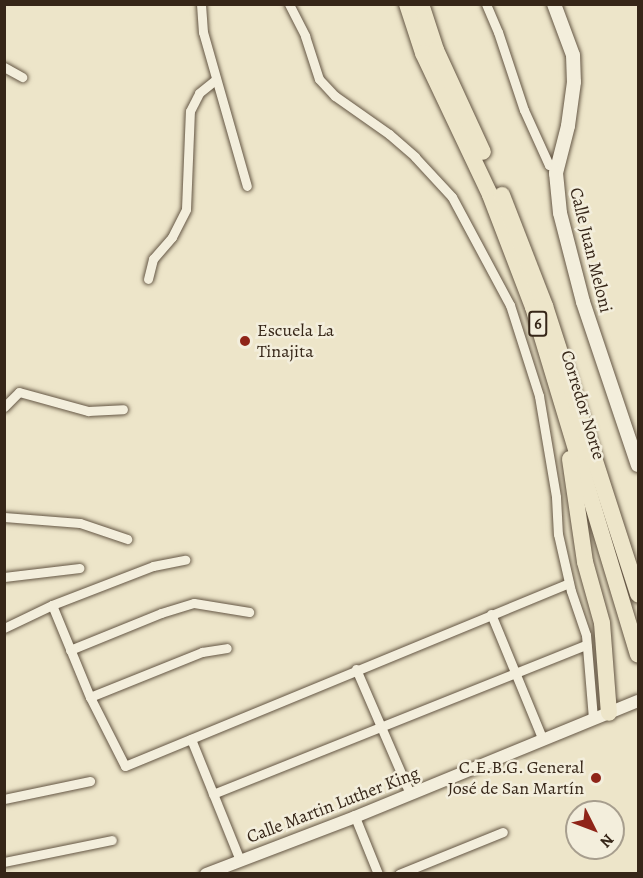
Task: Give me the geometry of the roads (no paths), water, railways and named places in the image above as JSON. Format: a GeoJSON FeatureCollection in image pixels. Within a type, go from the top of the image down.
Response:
{"type":"FeatureCollection","features":[{"type":"Feature","properties":{"kind":"highway","name":"Corredor Norte"},"geometry":{"type":"LineString","coordinates":[[406,4],[423,53],[490,195],[533,307],[639,655]]}},
{"type":"Feature","properties":{"kind":"highway","name":"Corredor Norte"},"geometry":{"type":"LineString","coordinates":[[421,4],[436,50],[524,245],[639,594]]}},
{"type":"Feature","properties":{"kind":"highway"},"geometry":{"type":"LineString","coordinates":[[562,405],[585,562],[602,623],[601,716]]}},
{"type":"Feature","properties":{"kind":"main road","name":"Calle Juan Meloni"},"geometry":{"type":"LineString","coordinates":[[554,4],[573,55],[574,82],[568,126],[558,166],[557,193],[560,213],[583,302],[639,465]]}},
{"type":"Feature","properties":{"kind":"street"},"geometry":{"type":"LineString","coordinates":[[201,4],[203,32],[247,186]]}},
{"type":"Feature","properties":{"kind":"street"},"geometry":{"type":"LineString","coordinates":[[289,4],[305,36],[319,79],[335,96],[389,134],[415,157],[452,197],[510,305],[539,396],[556,497],[558,534],[569,583],[584,627],[601,716]]}},
{"type":"Feature","properties":{"kind":"street"},"geometry":{"type":"LineString","coordinates":[[486,4],[532,128],[549,165],[558,166]]}},
{"type":"Feature","properties":{"kind":"street"},"geometry":{"type":"LineString","coordinates":[[4,67],[22,77]]}},
{"type":"Feature","properties":{"kind":"street"},"geometry":{"type":"LineString","coordinates":[[148,279],[153,259],[172,237],[186,209],[190,111],[199,93],[216,79]]}},
{"type":"Feature","properties":{"kind":"street"},"geometry":{"type":"LineString","coordinates":[[4,408],[20,392],[88,411],[123,409]]}},
{"type":"Feature","properties":{"kind":"street"},"geometry":{"type":"LineString","coordinates":[[4,518],[80,523],[127,539]]}},
{"type":"Feature","properties":{"kind":"street"},"geometry":{"type":"LineString","coordinates":[[4,628],[52,605],[161,563],[185,560]]}},
{"type":"Feature","properties":{"kind":"street"},"geometry":{"type":"LineString","coordinates":[[4,577],[79,568]]}},
{"type":"Feature","properties":{"kind":"street"},"geometry":{"type":"LineString","coordinates":[[52,605],[90,697],[125,766],[569,583]]}},
{"type":"Feature","properties":{"kind":"street"},"geometry":{"type":"LineString","coordinates":[[70,650],[161,613],[194,603],[249,612]]}},
{"type":"Feature","properties":{"kind":"street"},"geometry":{"type":"LineString","coordinates":[[491,614],[543,740]]}},
{"type":"Feature","properties":{"kind":"street"},"geometry":{"type":"LineString","coordinates":[[213,794],[586,645]]}},
{"type":"Feature","properties":{"kind":"street"},"geometry":{"type":"LineString","coordinates":[[90,697],[202,652],[227,648]]}},
{"type":"Feature","properties":{"kind":"street"},"geometry":{"type":"LineString","coordinates":[[356,669],[410,794]]}},
{"type":"Feature","properties":{"kind":"street","name":"Calle Martin Luther King"},"geometry":{"type":"LineString","coordinates":[[215,872],[639,701]]}},
{"type":"Feature","properties":{"kind":"street"},"geometry":{"type":"LineString","coordinates":[[191,739],[240,860]]}},
{"type":"Feature","properties":{"kind":"street"},"geometry":{"type":"LineString","coordinates":[[4,799],[90,781]]}},
{"type":"Feature","properties":{"kind":"street"},"geometry":{"type":"LineString","coordinates":[[355,817],[378,873]]}},
{"type":"Feature","properties":{"kind":"street"},"geometry":{"type":"LineString","coordinates":[[399,873],[503,832]]}},
{"type":"Feature","properties":{"kind":"street"},"geometry":{"type":"LineString","coordinates":[[4,862],[112,840]]}},
{"type":"Feature","properties":{"kind":"place","name":"Escuela La Tinajita"},"geometry":{"type":"Point","coordinates":[245,341]}},
{"type":"Feature","properties":{"kind":"place","name":"C.E.B.G. General José de San Martín"},"geometry":{"type":"Point","coordinates":[596,778]}}]}
